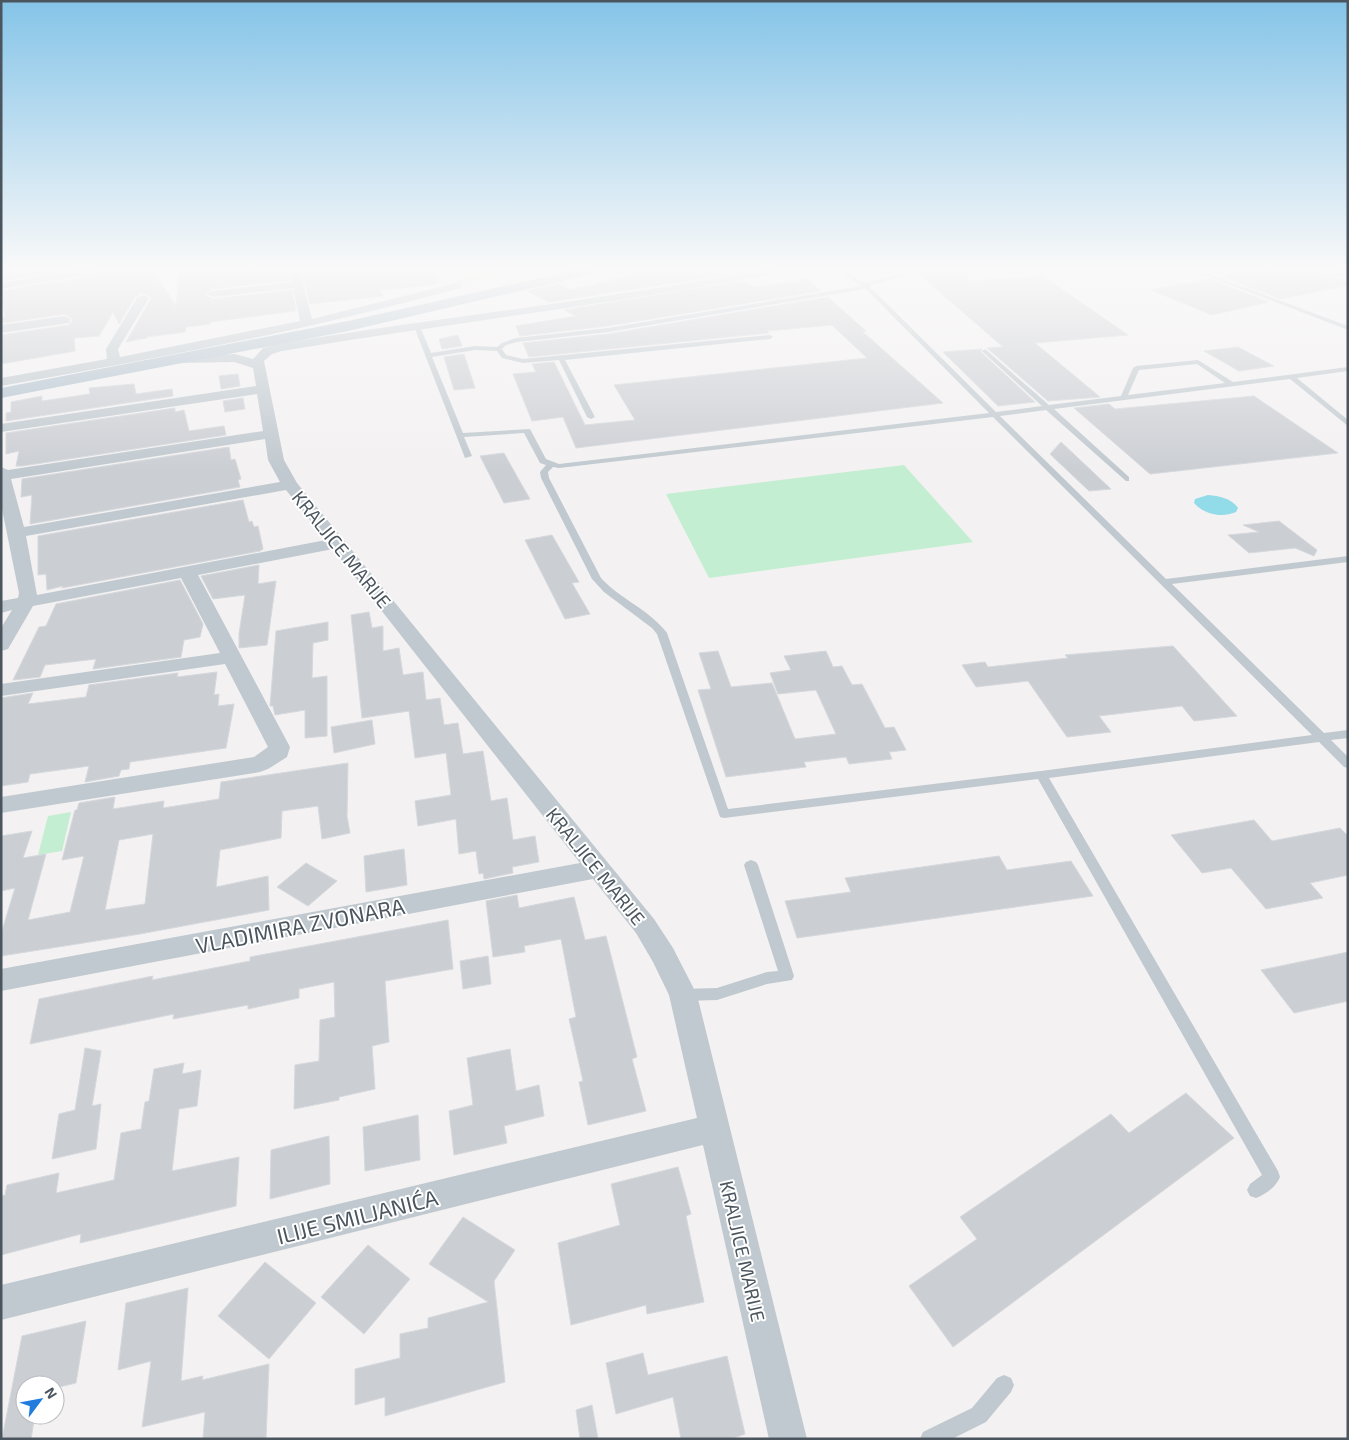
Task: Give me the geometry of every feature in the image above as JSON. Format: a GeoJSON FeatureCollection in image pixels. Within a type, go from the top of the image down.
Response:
{"type":"FeatureCollection","features":[{"type":"Feature","properties":{"kind":"main road"},"geometry":{"type":"LineString","coordinates":[[1,388],[261,338]]}},
{"type":"Feature","properties":{"kind":"main road"},"geometry":{"type":"LineString","coordinates":[[1,393],[286,338]]}},
{"type":"Feature","properties":{"kind":"street"},"geometry":{"type":"LineString","coordinates":[[114,362],[112,349],[119,338]]}},
{"type":"Feature","properties":{"kind":"street"},"geometry":{"type":"LineString","coordinates":[[1,382],[235,338]]}},
{"type":"Feature","properties":{"kind":"street"},"geometry":{"type":"LineString","coordinates":[[262,377],[261,355],[272,349],[338,338]]}},
{"type":"Feature","properties":{"kind":"street"},"geometry":{"type":"LineString","coordinates":[[170,361],[225,358],[248,361],[262,377]]}},
{"type":"Feature","properties":{"kind":"street"},"geometry":{"type":"LineString","coordinates":[[1,428],[262,377]]}},
{"type":"Feature","properties":{"kind":"street","name":"KRALJICE MARIJE"},"geometry":{"type":"LineString","coordinates":[[262,377],[278,466],[290,485],[339,543],[644,926],[664,956],[683,995],[788,1439]]}},
{"type":"Feature","properties":{"kind":"street"},"geometry":{"type":"LineString","coordinates":[[1,645],[27,601],[17,533],[2,474],[272,434]]}},
{"type":"Feature","properties":{"kind":"street"},"geometry":{"type":"LineString","coordinates":[[17,533],[290,485]]}},
{"type":"Feature","properties":{"kind":"street"},"geometry":{"type":"LineString","coordinates":[[1,607],[339,543]]}},
{"type":"Feature","properties":{"kind":"street"},"geometry":{"type":"LineString","coordinates":[[1,805],[260,764],[278,752],[279,747],[187,572]]}},
{"type":"Feature","properties":{"kind":"street"},"geometry":{"type":"LineString","coordinates":[[1,690],[230,657]]}},
{"type":"Feature","properties":{"kind":"street","name":"VLADIMIRA ZVONARA"},"geometry":{"type":"LineString","coordinates":[[1,980],[598,869]]}},
{"type":"Feature","properties":{"kind":"street","name":"ILIJE SMILJANIĆA"},"geometry":{"type":"LineString","coordinates":[[1,1304],[714,1128]]}},
{"type":"Feature","properties":{"kind":"lane"},"geometry":{"type":"LineString","coordinates":[[422,338],[468,456]]}},
{"type":"Feature","properties":{"kind":"lane"},"geometry":{"type":"LineString","coordinates":[[430,355],[475,348],[499,349],[504,344],[516,340],[533,338]]}},
{"type":"Feature","properties":{"kind":"lane"},"geometry":{"type":"LineString","coordinates":[[499,349],[498,352],[504,357],[516,360],[561,358],[758,338]]}},
{"type":"Feature","properties":{"kind":"lane"},"geometry":{"type":"LineString","coordinates":[[917,338],[993,415],[1166,582],[1348,764]]}},
{"type":"Feature","properties":{"kind":"lane"},"geometry":{"type":"LineString","coordinates":[[984,351],[1126,478]]}},
{"type":"Feature","properties":{"kind":"lane"},"geometry":{"type":"LineString","coordinates":[[561,358],[591,418]]}},
{"type":"Feature","properties":{"kind":"lane"},"geometry":{"type":"LineString","coordinates":[[1124,397],[1136,368],[1198,362],[1232,384]]}},
{"type":"Feature","properties":{"kind":"lane"},"geometry":{"type":"LineString","coordinates":[[461,435],[527,431],[543,461],[559,466],[993,415],[1348,369]]}},
{"type":"Feature","properties":{"kind":"lane"},"geometry":{"type":"LineString","coordinates":[[1292,377],[1348,424]]}},
{"type":"Feature","properties":{"kind":"lane"},"geometry":{"type":"LineString","coordinates":[[550,464],[544,472],[545,478],[597,579],[607,590],[656,626],[662,633],[724,814],[1041,775],[1348,734]]}},
{"type":"Feature","properties":{"kind":"lane"},"geometry":{"type":"LineString","coordinates":[[1166,582],[1348,559]]}},
{"type":"Feature","properties":{"kind":"lane"},"geometry":{"type":"LineString","coordinates":[[1041,775],[1272,1177],[1256,1190]]}},
{"type":"Feature","properties":{"kind":"lane"},"geometry":{"type":"LineString","coordinates":[[683,995],[717,994],[767,978],[787,976],[751,865]]}},
{"type":"Feature","properties":{"kind":"lane"},"geometry":{"type":"LineString","coordinates":[[930,1439],[979,1415],[1004,1385]]}},
{"type":"Feature","properties":{"kind":"green space"},"geometry":{"type":"Polygon","coordinates":[[[904,465],[973,542],[709,578],[666,494],[904,465]]]}},
{"type":"Feature","properties":{"kind":"green space"},"geometry":{"type":"Polygon","coordinates":[[[71,812],[62,851],[38,855],[48,816],[71,812]]]}},
{"type":"Feature","properties":{"kind":"water"},"geometry":{"type":"Polygon","coordinates":[[[1208,495],[1232,502],[1238,508],[1236,512],[1225,515],[1208,513],[1194,503],[1195,499],[1208,495]]]}},
{"type":"Feature","properties":{"kind":"building"},"geometry":{"type":"Polygon","coordinates":[[[1,338],[74,338],[75,351],[1,364],[1,338]]]}},
{"type":"Feature","properties":{"kind":"building"},"geometry":{"type":"Polygon","coordinates":[[[128,338],[146,338],[126,342],[128,338]]]}},
{"type":"Feature","properties":{"kind":"building"},"geometry":{"type":"Polygon","coordinates":[[[459,338],[462,346],[442,349],[439,339],[459,338]]]}},
{"type":"Feature","properties":{"kind":"building"},"geometry":{"type":"Polygon","coordinates":[[[568,338],[717,338],[529,357],[523,343],[568,338]]]}},
{"type":"Feature","properties":{"kind":"building"},"geometry":{"type":"Polygon","coordinates":[[[846,338],[870,338],[943,403],[576,448],[563,417],[532,421],[513,374],[536,372],[532,364],[554,362],[585,425],[635,420],[614,385],[867,358],[846,338]]]}},
{"type":"Feature","properties":{"kind":"building"},"geometry":{"type":"Polygon","coordinates":[[[993,338],[1091,338],[1035,343],[1100,397],[1048,401],[987,348],[1003,347],[993,338]]]}},
{"type":"Feature","properties":{"kind":"building"},"geometry":{"type":"Polygon","coordinates":[[[1238,347],[1274,366],[1239,371],[1204,351],[1238,347]]]}},
{"type":"Feature","properties":{"kind":"building"},"geometry":{"type":"Polygon","coordinates":[[[982,349],[981,352],[1035,402],[998,406],[943,352],[982,349]]]}},
{"type":"Feature","properties":{"kind":"building"},"geometry":{"type":"Polygon","coordinates":[[[464,354],[475,388],[454,390],[444,357],[464,354]]]}},
{"type":"Feature","properties":{"kind":"building"},"geometry":{"type":"Polygon","coordinates":[[[238,374],[240,386],[221,389],[219,376],[238,374]]]}},
{"type":"Feature","properties":{"kind":"building"},"geometry":{"type":"Polygon","coordinates":[[[134,384],[136,394],[172,389],[173,396],[6,421],[6,413],[11,412],[11,402],[42,396],[42,401],[90,394],[89,388],[134,384]]]}},
{"type":"Feature","properties":{"kind":"building"},"geometry":{"type":"Polygon","coordinates":[[[1254,396],[1338,453],[1150,474],[1074,408],[1109,404],[1115,409],[1254,396]]]}},
{"type":"Feature","properties":{"kind":"building"},"geometry":{"type":"Polygon","coordinates":[[[243,398],[245,409],[225,412],[223,401],[243,398]]]}},
{"type":"Feature","properties":{"kind":"building"},"geometry":{"type":"Polygon","coordinates":[[[175,408],[175,412],[184,410],[189,431],[224,426],[226,435],[22,466],[16,466],[19,451],[6,454],[6,433],[175,408]]]}},
{"type":"Feature","properties":{"kind":"building"},"geometry":{"type":"Polygon","coordinates":[[[1061,442],[1111,489],[1089,491],[1050,454],[1061,442]]]}},
{"type":"Feature","properties":{"kind":"building"},"geometry":{"type":"Polygon","coordinates":[[[229,447],[231,460],[235,459],[241,479],[238,480],[240,487],[30,524],[32,495],[21,497],[22,479],[229,447]]]}},
{"type":"Feature","properties":{"kind":"building"},"geometry":{"type":"Polygon","coordinates":[[[504,453],[530,499],[504,503],[480,456],[504,453]]]}},
{"type":"Feature","properties":{"kind":"building"},"geometry":{"type":"Polygon","coordinates":[[[243,500],[249,522],[252,521],[254,527],[258,526],[263,549],[260,551],[47,590],[46,574],[38,575],[38,536],[243,500]]]}},
{"type":"Feature","properties":{"kind":"building"},"geometry":{"type":"Polygon","coordinates":[[[1279,521],[1317,550],[1314,556],[1295,548],[1249,553],[1228,535],[1259,532],[1243,525],[1279,521]]]}},
{"type":"Feature","properties":{"kind":"building"},"geometry":{"type":"Polygon","coordinates":[[[552,535],[579,582],[572,583],[590,614],[565,619],[525,540],[552,535]]]}},
{"type":"Feature","properties":{"kind":"building"},"geometry":{"type":"Polygon","coordinates":[[[259,565],[258,584],[276,581],[267,645],[239,648],[239,634],[245,595],[213,599],[201,576],[259,565]]]}},
{"type":"Feature","properties":{"kind":"building"},"geometry":{"type":"Polygon","coordinates":[[[180,580],[203,624],[200,637],[184,640],[181,657],[93,669],[96,659],[45,665],[40,677],[13,680],[39,627],[46,626],[56,604],[180,580]]]}},
{"type":"Feature","properties":{"kind":"building"},"geometry":{"type":"Polygon","coordinates":[[[369,612],[372,628],[383,626],[383,651],[399,648],[403,675],[423,672],[426,700],[440,698],[444,725],[458,723],[463,754],[483,751],[491,801],[507,798],[513,840],[535,836],[539,862],[512,867],[513,873],[484,879],[483,873],[479,874],[476,851],[459,854],[456,819],[418,826],[415,801],[451,795],[446,753],[415,758],[409,711],[362,718],[351,615],[369,612]]]}},
{"type":"Feature","properties":{"kind":"building"},"geometry":{"type":"Polygon","coordinates":[[[328,622],[328,640],[313,643],[312,678],[327,676],[327,736],[305,738],[305,710],[275,715],[273,706],[270,706],[276,631],[328,622]]]}},
{"type":"Feature","properties":{"kind":"building"},"geometry":{"type":"Polygon","coordinates":[[[1173,646],[1237,716],[1194,721],[1182,706],[1099,716],[1111,732],[1067,737],[1028,681],[976,687],[962,665],[985,662],[988,667],[1068,658],[1065,655],[1173,646]]]}},
{"type":"Feature","properties":{"kind":"building"},"geometry":{"type":"Polygon","coordinates":[[[718,651],[731,687],[772,683],[795,739],[836,734],[816,690],[778,694],[770,673],[791,670],[784,656],[826,651],[833,667],[842,666],[852,685],[862,684],[885,728],[894,727],[906,750],[889,752],[892,759],[849,764],[846,757],[804,762],[806,767],[726,777],[698,690],[711,689],[699,653],[718,651]]]}},
{"type":"Feature","properties":{"kind":"building"},"geometry":{"type":"Polygon","coordinates":[[[217,672],[214,695],[219,694],[218,706],[234,704],[226,748],[130,762],[129,769],[121,770],[119,776],[85,782],[89,766],[30,774],[28,782],[1,786],[1,698],[33,693],[28,704],[86,697],[89,685],[178,673],[177,677],[217,672]]]}},
{"type":"Feature","properties":{"kind":"building"},"geometry":{"type":"Polygon","coordinates":[[[372,720],[375,744],[334,753],[331,727],[372,720]]]}},
{"type":"Feature","properties":{"kind":"building"},"geometry":{"type":"Polygon","coordinates":[[[348,763],[347,816],[350,833],[322,839],[318,806],[282,811],[281,838],[220,850],[216,887],[268,876],[269,910],[140,934],[1,956],[1,934],[15,888],[1,891],[1,836],[32,831],[23,858],[46,854],[28,920],[70,912],[84,856],[62,860],[75,810],[77,810],[79,803],[115,797],[113,809],[164,801],[163,808],[219,799],[221,782],[348,763]],[[153,834],[119,840],[105,910],[145,904],[153,834]]]}},
{"type":"Feature","properties":{"kind":"building"},"geometry":{"type":"Polygon","coordinates":[[[1254,820],[1272,841],[1340,828],[1348,836],[1348,875],[1310,883],[1323,898],[1266,909],[1231,868],[1202,873],[1171,835],[1254,820]]]}},
{"type":"Feature","properties":{"kind":"building"},"geometry":{"type":"Polygon","coordinates":[[[404,849],[407,885],[366,892],[364,856],[404,849]]]}},
{"type":"Feature","properties":{"kind":"building"},"geometry":{"type":"Polygon","coordinates":[[[999,856],[1007,870],[1071,861],[1093,896],[797,938],[785,901],[851,892],[845,878],[999,856]]]}},
{"type":"Feature","properties":{"kind":"building"},"geometry":{"type":"Polygon","coordinates":[[[306,863],[337,881],[308,906],[277,887],[306,863]]]}},
{"type":"Feature","properties":{"kind":"building"},"geometry":{"type":"Polygon","coordinates":[[[517,895],[519,908],[574,897],[585,940],[606,936],[637,1057],[632,1059],[646,1111],[588,1125],[579,1082],[583,1081],[569,1019],[576,1017],[561,939],[524,946],[525,952],[493,957],[486,901],[517,895]]]}},
{"type":"Feature","properties":{"kind":"building"},"geometry":{"type":"Polygon","coordinates":[[[448,920],[453,969],[385,981],[389,1042],[372,1046],[375,1089],[339,1097],[339,1100],[294,1109],[295,1065],[319,1061],[320,1020],[335,1017],[334,982],[299,989],[299,998],[248,1009],[248,1005],[173,1019],[174,1014],[30,1044],[39,999],[153,976],[152,980],[250,961],[250,957],[448,920]]]}},
{"type":"Feature","properties":{"kind":"building"},"geometry":{"type":"Polygon","coordinates":[[[1348,952],[1348,1001],[1294,1013],[1261,970],[1348,952]]]}},
{"type":"Feature","properties":{"kind":"building"},"geometry":{"type":"Polygon","coordinates":[[[488,956],[491,984],[463,989],[460,961],[488,956]]]}},
{"type":"Feature","properties":{"kind":"building"},"geometry":{"type":"Polygon","coordinates":[[[85,1048],[101,1051],[92,1106],[101,1104],[96,1149],[52,1159],[59,1114],[75,1110],[85,1048]]]}},
{"type":"Feature","properties":{"kind":"building"},"geometry":{"type":"Polygon","coordinates":[[[510,1049],[516,1091],[539,1085],[544,1116],[504,1126],[507,1143],[454,1155],[449,1111],[473,1105],[467,1058],[510,1049]]]}},
{"type":"Feature","properties":{"kind":"building"},"geometry":{"type":"Polygon","coordinates":[[[184,1063],[182,1074],[201,1070],[197,1106],[179,1109],[172,1171],[239,1157],[236,1206],[80,1243],[81,1234],[1,1255],[1,1196],[5,1195],[7,1185],[59,1173],[56,1193],[114,1180],[121,1133],[141,1129],[145,1102],[149,1101],[154,1069],[184,1063]]]}},
{"type":"Feature","properties":{"kind":"building"},"geometry":{"type":"Polygon","coordinates":[[[1186,1093],[1234,1138],[953,1347],[909,1286],[977,1239],[960,1217],[1111,1114],[1129,1133],[1186,1093]]]}},
{"type":"Feature","properties":{"kind":"building"},"geometry":{"type":"Polygon","coordinates":[[[418,1115],[420,1160],[365,1171],[363,1127],[418,1115]]]}},
{"type":"Feature","properties":{"kind":"building"},"geometry":{"type":"Polygon","coordinates":[[[329,1136],[330,1184],[270,1199],[271,1150],[329,1136]]]}},
{"type":"Feature","properties":{"kind":"building"},"geometry":{"type":"Polygon","coordinates":[[[678,1167],[691,1214],[686,1216],[704,1302],[647,1314],[646,1305],[571,1325],[558,1243],[620,1225],[611,1184],[678,1167]]]}},
{"type":"Feature","properties":{"kind":"building"},"geometry":{"type":"Polygon","coordinates":[[[463,1217],[515,1250],[494,1281],[505,1382],[385,1416],[385,1397],[355,1405],[355,1369],[400,1358],[400,1334],[428,1328],[428,1318],[488,1302],[429,1264],[463,1217]]]}},
{"type":"Feature","properties":{"kind":"building"},"geometry":{"type":"Polygon","coordinates":[[[368,1245],[410,1279],[364,1334],[321,1297],[368,1245]]]}},
{"type":"Feature","properties":{"kind":"building"},"geometry":{"type":"Polygon","coordinates":[[[265,1262],[316,1303],[269,1359],[218,1316],[265,1262]]]}},
{"type":"Feature","properties":{"kind":"building"},"geometry":{"type":"Polygon","coordinates":[[[188,1288],[181,1381],[203,1376],[202,1380],[269,1364],[266,1439],[203,1439],[205,1412],[142,1427],[151,1361],[118,1370],[126,1303],[188,1288]]]}},
{"type":"Feature","properties":{"kind":"building"},"geometry":{"type":"Polygon","coordinates":[[[86,1321],[76,1383],[65,1386],[65,1375],[15,1375],[15,1425],[33,1425],[31,1439],[2,1439],[22,1336],[86,1321]]]}},
{"type":"Feature","properties":{"kind":"building"},"geometry":{"type":"Polygon","coordinates":[[[643,1353],[648,1375],[727,1356],[745,1434],[731,1439],[681,1439],[673,1397],[616,1414],[606,1363],[643,1353]]]}},
{"type":"Feature","properties":{"kind":"building"},"geometry":{"type":"Polygon","coordinates":[[[592,1405],[598,1439],[580,1439],[576,1410],[592,1405]]]}}]}
